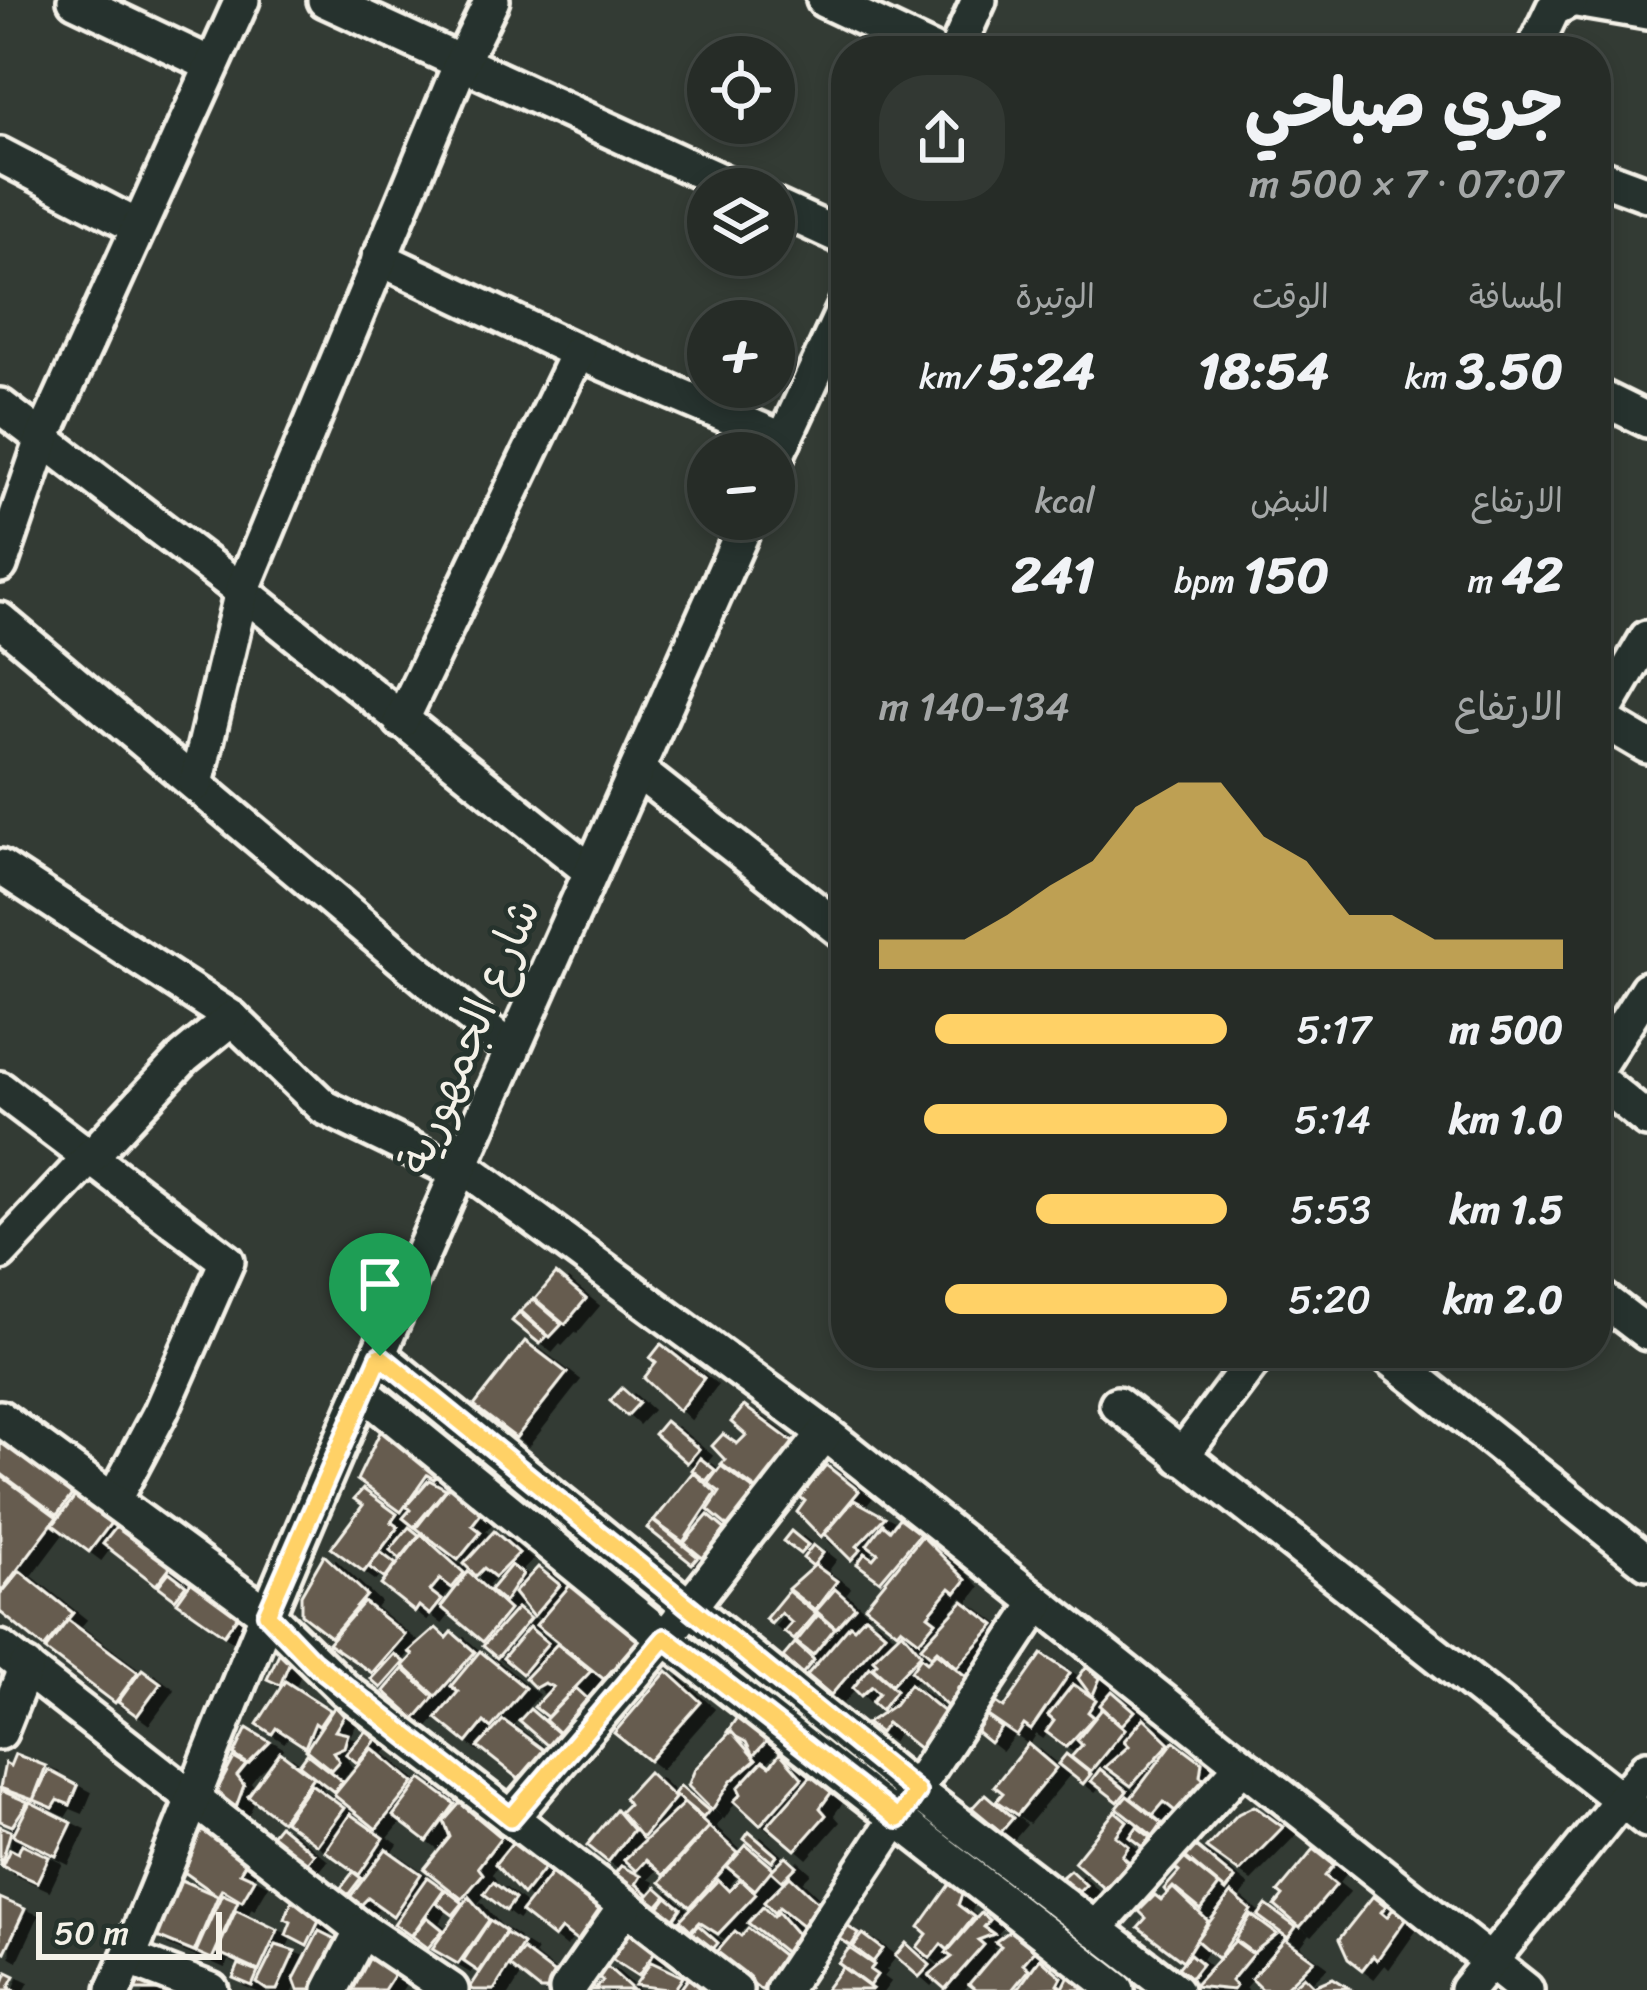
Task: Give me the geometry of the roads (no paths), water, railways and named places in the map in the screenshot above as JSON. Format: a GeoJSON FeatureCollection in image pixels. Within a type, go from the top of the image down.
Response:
{"type":"FeatureCollection","features":[{"type":"Feature","properties":{"kind":"street"},"geometry":{"type":"LineString","coordinates":[[75,0],[212,65]]}},
{"type":"Feature","properties":{"kind":"street"},"geometry":{"type":"LineString","coordinates":[[0,565],[44,436],[242,0]]}},
{"type":"Feature","properties":{"kind":"street"},"geometry":{"type":"LineString","coordinates":[[325,0],[693,168]]}},
{"type":"Feature","properties":{"kind":"street"},"geometry":{"type":"LineString","coordinates":[[196,784],[242,591],[462,61],[492,0]]}},
{"type":"Feature","properties":{"kind":"street"},"geometry":{"type":"LineString","coordinates":[[824,0],[900,36]]}},
{"type":"Feature","properties":{"kind":"street"},"geometry":{"type":"LineString","coordinates":[[963,36],[979,0]]}},
{"type":"Feature","properties":{"kind":"street"},"geometry":{"type":"LineString","coordinates":[[1540,36],[1553,9],[1574,0],[1647,12]]}},
{"type":"Feature","properties":{"kind":"street"},"geometry":{"type":"LineString","coordinates":[[0,154],[136,226]]}},
{"type":"Feature","properties":{"kind":"street"},"geometry":{"type":"LineString","coordinates":[[1611,181],[1647,194]]}},
{"type":"Feature","properties":{"kind":"street"},"geometry":{"type":"LineString","coordinates":[[795,216],[831,232]]}},
{"type":"Feature","properties":{"kind":"street"},"geometry":{"type":"LineString","coordinates":[[379,258],[742,432]]}},
{"type":"Feature","properties":{"kind":"street"},"geometry":{"type":"LineString","coordinates":[[787,432],[831,337]]}},
{"type":"Feature","properties":{"kind":"street"},"geometry":{"type":"LineString","coordinates":[[401,721],[578,352]]}},
{"type":"Feature","properties":{"kind":"street"},"geometry":{"type":"LineString","coordinates":[[0,406],[242,591],[588,869]]}},
{"type":"Feature","properties":{"kind":"street","name":"شارع الجمهورية"},"geometry":{"type":"LineString","coordinates":[[114,1990],[267,1614],[463,1170],[588,869],[739,540]]}},
{"type":"Feature","properties":{"kind":"street"},"geometry":{"type":"LineString","coordinates":[[0,620],[512,1051]]}},
{"type":"Feature","properties":{"kind":"street"},"geometry":{"type":"LineString","coordinates":[[1611,697],[1647,638]]}},
{"type":"Feature","properties":{"kind":"street"},"geometry":{"type":"LineString","coordinates":[[1611,727],[1647,746]]}},
{"type":"Feature","properties":{"kind":"street"},"geometry":{"type":"LineString","coordinates":[[637,770],[831,922]]}},
{"type":"Feature","properties":{"kind":"street"},"geometry":{"type":"LineString","coordinates":[[0,867],[232,1018],[324,1108],[463,1170],[825,1433],[1240,1768],[1526,1990]]}},
{"type":"Feature","properties":{"kind":"street"},"geometry":{"type":"LineString","coordinates":[[1611,1049],[1647,989]]}},
{"type":"Feature","properties":{"kind":"street"},"geometry":{"type":"LineString","coordinates":[[0,1253],[184,1057],[232,1018]]}},
{"type":"Feature","properties":{"kind":"street"},"geometry":{"type":"LineString","coordinates":[[1611,1088],[1647,1120]]}},
{"type":"Feature","properties":{"kind":"street"},"geometry":{"type":"LineString","coordinates":[[0,1089],[227,1261],[161,1411],[113,1501]]}},
{"type":"Feature","properties":{"kind":"street"},"geometry":{"type":"LineString","coordinates":[[1611,1305],[1647,1333]]}},
{"type":"Feature","properties":{"kind":"street"},"geometry":{"type":"LineString","coordinates":[[380,1356],[688,1608],[1117,1990]]}},
{"type":"Feature","properties":{"kind":"street"},"geometry":{"type":"LineString","coordinates":[[1181,1457],[1248,1368]]}},
{"type":"Feature","properties":{"kind":"street"},"geometry":{"type":"LineString","coordinates":[[1403,1368],[1647,1562]]}},
{"type":"Feature","properties":{"kind":"street"},"geometry":{"type":"LineString","coordinates":[[363,1392],[665,1638],[1095,1929],[1175,1990]]}},
{"type":"Feature","properties":{"kind":"street"},"geometry":{"type":"LineString","coordinates":[[1118,1404],[1635,1811]]}},
{"type":"Feature","properties":{"kind":"street"},"geometry":{"type":"LineString","coordinates":[[0,1418],[267,1614],[313,1662],[735,1990]]}},
{"type":"Feature","properties":{"kind":"street"},"geometry":{"type":"LineString","coordinates":[[511,1818],[665,1638],[825,1433]]}},
{"type":"Feature","properties":{"kind":"street"},"geometry":{"type":"LineString","coordinates":[[783,1990],[1037,1604]]}},
{"type":"Feature","properties":{"kind":"street"},"geometry":{"type":"LineString","coordinates":[[0,1732],[13,1657],[362,1930],[451,1990]]}},
{"type":"Feature","properties":{"kind":"street"},"geometry":{"type":"LineString","coordinates":[[1095,1929],[1240,1768]]}},
{"type":"Feature","properties":{"kind":"street"},"geometry":{"type":"LineString","coordinates":[[1467,1990],[1635,1811],[1647,1768]]}},
{"type":"Feature","properties":{"kind":"street"},"geometry":{"type":"LineString","coordinates":[[567,1990],[625,1907]]}},
{"type":"Feature","properties":{"kind":"street"},"geometry":{"type":"LineString","coordinates":[[331,1990],[362,1930]]}},
{"type":"Feature","properties":{"kind":"street"},"geometry":{"type":"LineString","coordinates":[[128,1958],[211,1990]]}}]}
